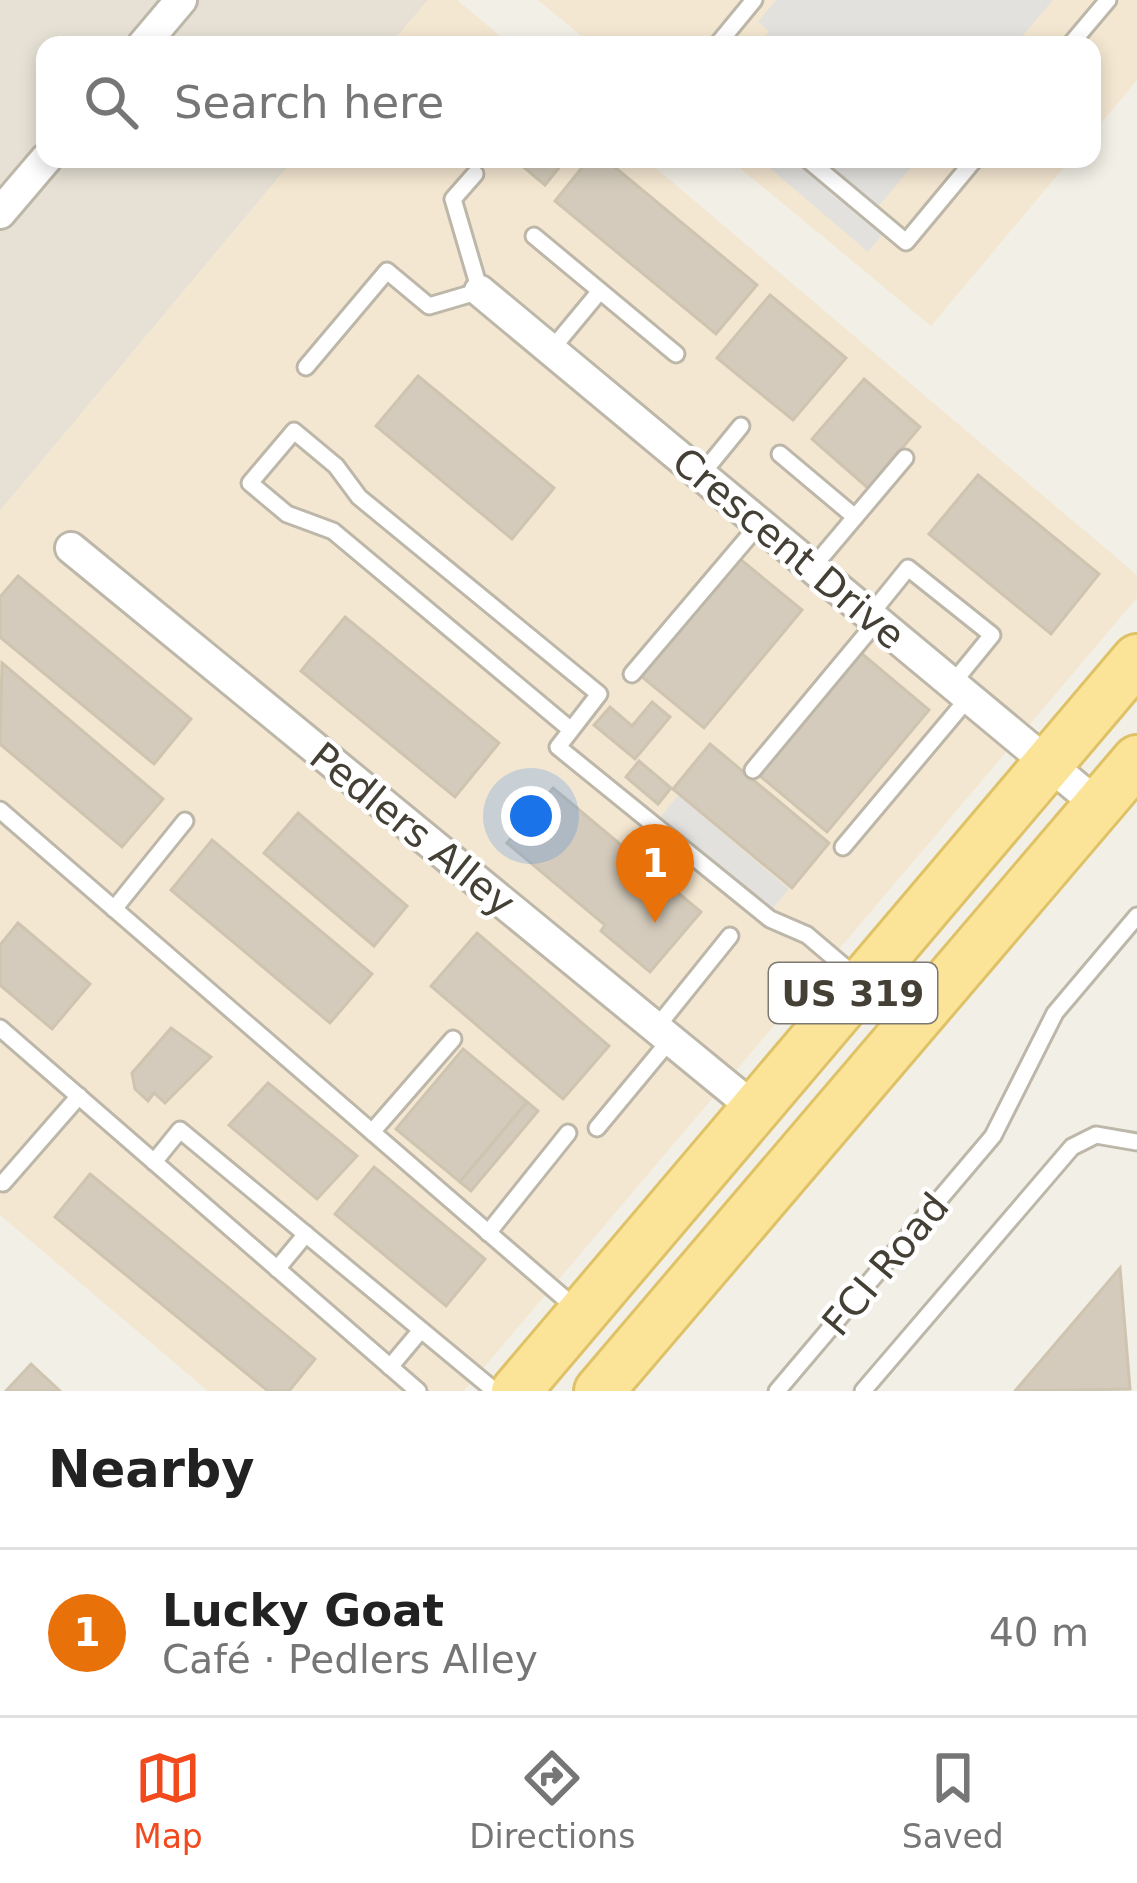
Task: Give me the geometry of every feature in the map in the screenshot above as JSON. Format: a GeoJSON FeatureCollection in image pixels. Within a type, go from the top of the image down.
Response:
{"type":"FeatureCollection","features":[{"type":"Feature","properties":{"kind":"main road","name":"US 319"},"geometry":{"type":"LineString","coordinates":[[516,1391],[1137,659]]}},
{"type":"Feature","properties":{"kind":"main road","name":"US 319"},"geometry":{"type":"LineString","coordinates":[[598,1391],[1137,760]]}},
{"type":"Feature","properties":{"kind":"street"},"geometry":{"type":"LineString","coordinates":[[151,36],[181,0]]}},
{"type":"Feature","properties":{"kind":"street"},"geometry":{"type":"LineString","coordinates":[[0,213],[38,168]]}},
{"type":"Feature","properties":{"kind":"street","name":"Crescent Drive"},"geometry":{"type":"LineString","coordinates":[[480,291],[1098,806]]}},
{"type":"Feature","properties":{"kind":"street","name":"Pedlers Alley"},"geometry":{"type":"LineString","coordinates":[[71,548],[755,1109]]}},
{"type":"Feature","properties":{"kind":"lane"},"geometry":{"type":"LineString","coordinates":[[724,36],[754,0]]}},
{"type":"Feature","properties":{"kind":"lane"},"geometry":{"type":"LineString","coordinates":[[1078,36],[1108,0]]}},
{"type":"Feature","properties":{"kind":"lane"},"geometry":{"type":"LineString","coordinates":[[818,168],[906,242],[968,168]]}},
{"type":"Feature","properties":{"kind":"lane"},"geometry":{"type":"LineString","coordinates":[[306,367],[387,271],[429,306],[480,291],[453,199],[475,174]]}},
{"type":"Feature","properties":{"kind":"lane"},"geometry":{"type":"LineString","coordinates":[[534,236],[676,354]]}},
{"type":"Feature","properties":{"kind":"lane"},"geometry":{"type":"LineString","coordinates":[[551,350],[601,291]]}},
{"type":"Feature","properties":{"kind":"lane"},"geometry":{"type":"LineString","coordinates":[[701,475],[741,426]]}},
{"type":"Feature","properties":{"kind":"lane"},"geometry":{"type":"LineString","coordinates":[[571,730],[333,531],[287,514],[250,483],[294,431],[336,466],[359,497],[598,694],[571,730],[558,747],[770,919],[807,935],[863,982]]}},
{"type":"Feature","properties":{"kind":"lane"},"geometry":{"type":"LineString","coordinates":[[780,454],[855,517]]}},
{"type":"Feature","properties":{"kind":"lane"},"geometry":{"type":"LineString","coordinates":[[813,567],[905,458]]}},
{"type":"Feature","properties":{"kind":"lane"},"geometry":{"type":"LineString","coordinates":[[632,674],[760,523]]}},
{"type":"Feature","properties":{"kind":"lane"},"geometry":{"type":"LineString","coordinates":[[753,770],[908,568],[992,635],[961,690],[844,847]]}},
{"type":"Feature","properties":{"kind":"lane"},"geometry":{"type":"LineString","coordinates":[[0,810],[582,1313]]}},
{"type":"Feature","properties":{"kind":"lane"},"geometry":{"type":"LineString","coordinates":[[114,909],[185,821]]}},
{"type":"Feature","properties":{"kind":"lane","name":"FCI Road"},"geometry":{"type":"LineString","coordinates":[[777,1391],[993,1136],[1055,1013],[1137,916]]}},
{"type":"Feature","properties":{"kind":"lane"},"geometry":{"type":"LineString","coordinates":[[597,1128],[730,936]]}},
{"type":"Feature","properties":{"kind":"lane"},"geometry":{"type":"LineString","coordinates":[[0,1028],[418,1391]]}},
{"type":"Feature","properties":{"kind":"lane"},"geometry":{"type":"LineString","coordinates":[[372,1132],[453,1039]]}},
{"type":"Feature","properties":{"kind":"lane"},"geometry":{"type":"LineString","coordinates":[[2,1183],[79,1096]]}},
{"type":"Feature","properties":{"kind":"lane"},"geometry":{"type":"LineString","coordinates":[[154,1162],[180,1130],[494,1391]]}},
{"type":"Feature","properties":{"kind":"lane"},"geometry":{"type":"LineString","coordinates":[[488,1233],[568,1132]]}},
{"type":"Feature","properties":{"kind":"lane"},"geometry":{"type":"LineString","coordinates":[[863,1391],[1072,1147],[1096,1135],[1137,1142]]}},
{"type":"Feature","properties":{"kind":"lane"},"geometry":{"type":"LineString","coordinates":[[278,1269],[306,1234]]}},
{"type":"Feature","properties":{"kind":"lane"},"geometry":{"type":"LineString","coordinates":[[390,1367],[422,1330]]}},
{"type":"Feature","properties":{"kind":"shaded area"},"geometry":{"type":"Polygon","coordinates":[[[0,0],[428,0],[398,36],[36,36],[36,168],[286,168],[0,511],[0,0]]]}},
{"type":"Feature","properties":{"kind":"shaded area"},"geometry":{"type":"Polygon","coordinates":[[[428,0],[457,0],[500,36],[398,36],[428,0]]]}},
{"type":"Feature","properties":{"kind":"shaded area"},"geometry":{"type":"Polygon","coordinates":[[[538,0],[1137,0],[1137,80],[1101,123],[1101,36],[581,36],[538,0]]]}},
{"type":"Feature","properties":{"kind":"shaded area"},"geometry":{"type":"Polygon","coordinates":[[[776,0],[1053,0],[1023,36],[765,36],[769,31],[758,22],[776,0]]]}},
{"type":"Feature","properties":{"kind":"shaded area"},"geometry":{"type":"Polygon","coordinates":[[[286,168],[656,168],[1137,575],[1137,598],[464,1391],[208,1391],[0,1215],[0,511],[286,168]]]}},
{"type":"Feature","properties":{"kind":"shaded area"},"geometry":{"type":"Polygon","coordinates":[[[740,168],[1063,168],[931,326],[740,168]]]}},
{"type":"Feature","properties":{"kind":"shaded area"},"geometry":{"type":"Polygon","coordinates":[[[770,168],[910,168],[873,213],[888,228],[868,252],[770,168]]]}},
{"type":"Feature","properties":{"kind":"shaded area"},"geometry":{"type":"Polygon","coordinates":[[[678,795],[789,889],[766,916],[654,825],[678,795]]]}},
{"type":"Feature","properties":{"kind":"building"},"geometry":{"type":"Polygon","coordinates":[[[525,168],[559,168],[545,185],[525,168]]]}},
{"type":"Feature","properties":{"kind":"building"},"geometry":{"type":"Polygon","coordinates":[[[582,168],[616,168],[757,285],[716,334],[555,201],[582,168]]]}},
{"type":"Feature","properties":{"kind":"building"},"geometry":{"type":"Polygon","coordinates":[[[770,295],[846,358],[793,420],[717,358],[770,295]]]}},
{"type":"Feature","properties":{"kind":"building"},"geometry":{"type":"Polygon","coordinates":[[[418,376],[554,488],[512,539],[376,426],[418,376]]]}},
{"type":"Feature","properties":{"kind":"building"},"geometry":{"type":"Polygon","coordinates":[[[864,379],[920,427],[868,488],[812,439],[864,379]]]}},
{"type":"Feature","properties":{"kind":"building"},"geometry":{"type":"Polygon","coordinates":[[[978,475],[1099,574],[1051,634],[929,534],[978,475]]]}},
{"type":"Feature","properties":{"kind":"building"},"geometry":{"type":"Polygon","coordinates":[[[740,559],[802,610],[704,728],[641,676],[740,559]]]}},
{"type":"Feature","properties":{"kind":"building"},"geometry":{"type":"Polygon","coordinates":[[[18,576],[191,719],[154,764],[0,637],[0,597],[18,576]]]}},
{"type":"Feature","properties":{"kind":"building"},"geometry":{"type":"Polygon","coordinates":[[[345,617],[499,743],[455,797],[301,671],[345,617]]]}},
{"type":"Feature","properties":{"kind":"building"},"geometry":{"type":"Polygon","coordinates":[[[861,653],[929,710],[827,832],[759,775],[861,653]]]}},
{"type":"Feature","properties":{"kind":"building"},"geometry":{"type":"Polygon","coordinates":[[[2,663],[163,799],[122,847],[0,744],[2,663]]]}},
{"type":"Feature","properties":{"kind":"building"},"geometry":{"type":"Polygon","coordinates":[[[652,702],[670,717],[635,759],[594,725],[610,707],[632,726],[652,702]]]}},
{"type":"Feature","properties":{"kind":"building"},"geometry":{"type":"Polygon","coordinates":[[[710,744],[829,843],[792,888],[673,789],[710,744]]]}},
{"type":"Feature","properties":{"kind":"building"},"geometry":{"type":"Polygon","coordinates":[[[639,761],[671,788],[658,804],[626,777],[639,761]]]}},
{"type":"Feature","properties":{"kind":"building"},"geometry":{"type":"Polygon","coordinates":[[[553,788],[701,912],[650,972],[601,931],[605,925],[507,843],[553,788]]]}},
{"type":"Feature","properties":{"kind":"building"},"geometry":{"type":"Polygon","coordinates":[[[298,813],[407,906],[374,946],[264,853],[298,813]]]}},
{"type":"Feature","properties":{"kind":"building"},"geometry":{"type":"Polygon","coordinates":[[[212,840],[372,974],[330,1023],[171,890],[212,840]]]}},
{"type":"Feature","properties":{"kind":"building"},"geometry":{"type":"Polygon","coordinates":[[[18,923],[90,984],[52,1029],[0,985],[0,945],[18,923]]]}},
{"type":"Feature","properties":{"kind":"building"},"geometry":{"type":"Polygon","coordinates":[[[477,933],[609,1046],[563,1099],[431,986],[477,933]]]}},
{"type":"Feature","properties":{"kind":"building"},"geometry":{"type":"Polygon","coordinates":[[[171,1028],[211,1057],[165,1103],[154,1093],[148,1101],[135,1089],[132,1073],[171,1028]]]}},
{"type":"Feature","properties":{"kind":"building"},"geometry":{"type":"Polygon","coordinates":[[[463,1049],[527,1102],[460,1182],[396,1129],[463,1049]]]}},
{"type":"Feature","properties":{"kind":"building"},"geometry":{"type":"Polygon","coordinates":[[[268,1083],[357,1156],[317,1199],[229,1125],[268,1083]]]}},
{"type":"Feature","properties":{"kind":"building"},"geometry":{"type":"Polygon","coordinates":[[[527,1102],[538,1111],[471,1191],[460,1182],[527,1102]]]}},
{"type":"Feature","properties":{"kind":"building"},"geometry":{"type":"Polygon","coordinates":[[[374,1167],[485,1259],[446,1306],[335,1214],[374,1167]]]}},
{"type":"Feature","properties":{"kind":"building"},"geometry":{"type":"Polygon","coordinates":[[[90,1174],[315,1359],[289,1391],[268,1391],[55,1217],[90,1174]]]}},
{"type":"Feature","properties":{"kind":"building"},"geometry":{"type":"Polygon","coordinates":[[[1120,1268],[1130,1389],[1015,1391],[1120,1268]]]}},
{"type":"Feature","properties":{"kind":"building"},"geometry":{"type":"Polygon","coordinates":[[[31,1364],[60,1391],[6,1391],[31,1364]]]}},
{"type":"Feature","properties":{"kind":"place","name":"Lucky Goat"},"geometry":{"type":"Point","coordinates":[655,923]}}]}
